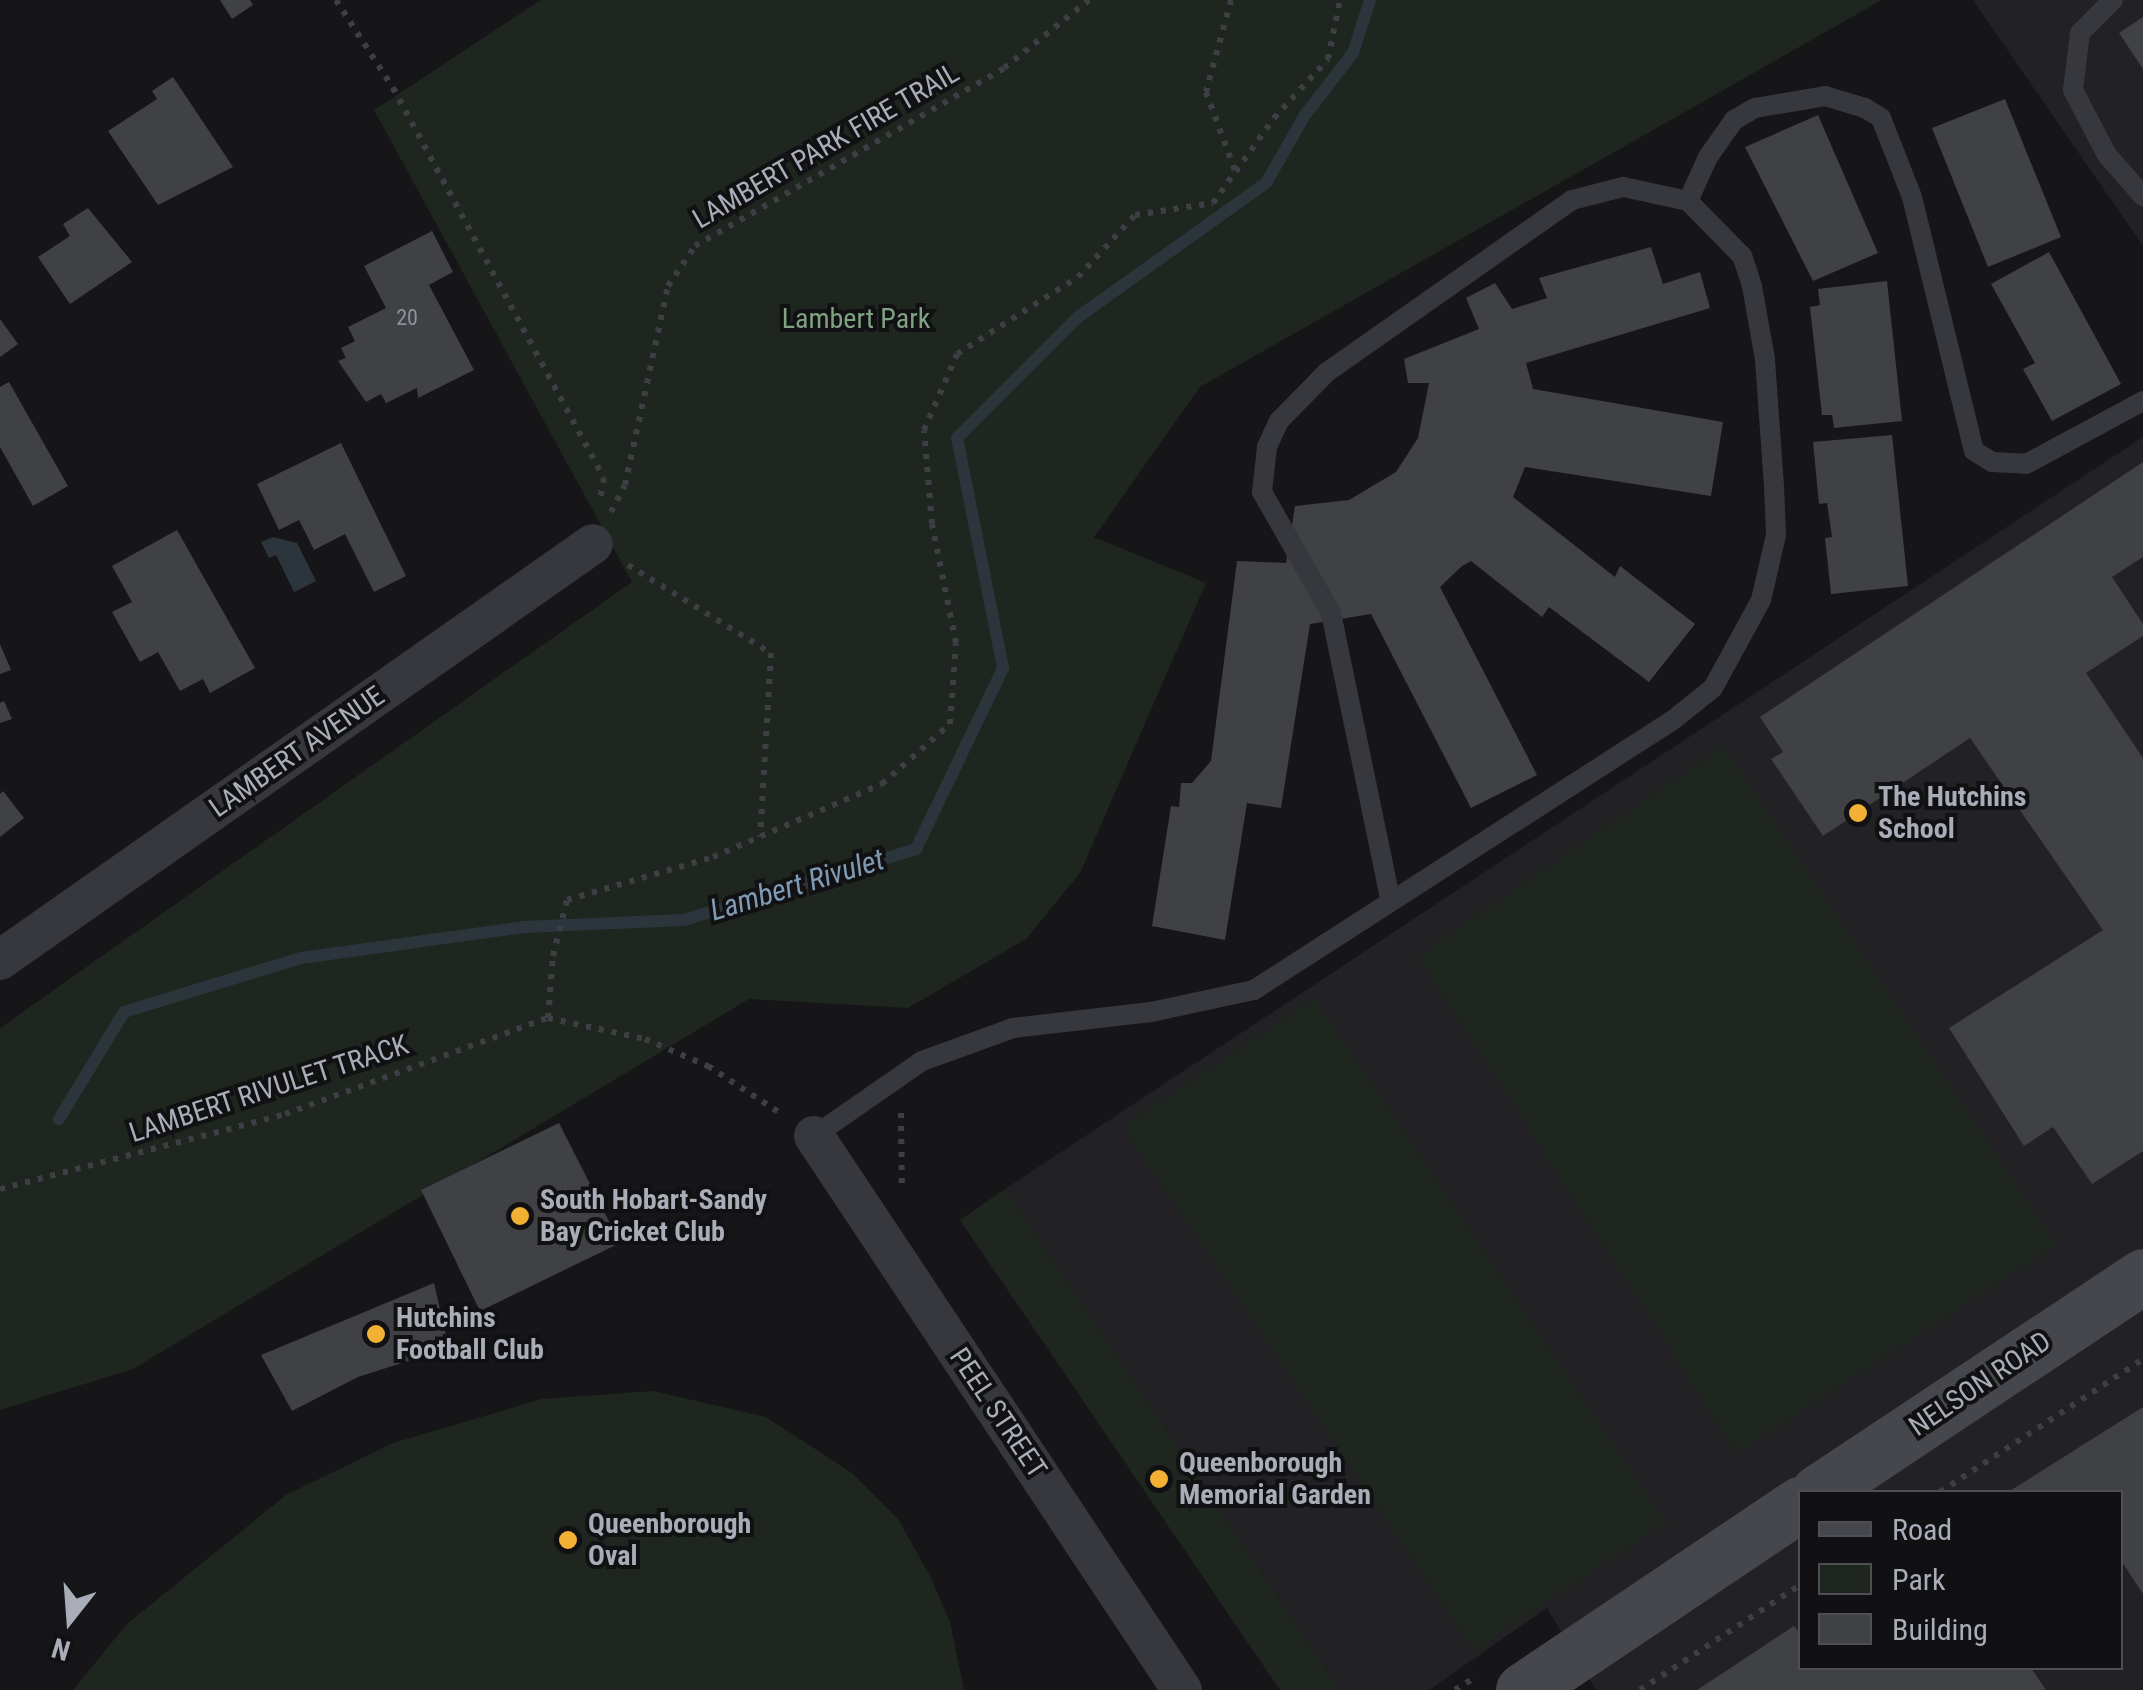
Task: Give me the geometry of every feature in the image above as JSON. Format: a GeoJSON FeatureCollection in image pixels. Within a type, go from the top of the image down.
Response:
{"type":"FeatureCollection","features":[{"type":"Feature","properties":{"kind":"street","name":"LAMBERT AVENUE"},"geometry":{"type":"LineString","coordinates":[[0,960],[593,544]]}},
{"type":"Feature","properties":{"kind":"street","name":"PEEL STREET"},"geometry":{"type":"LineString","coordinates":[[814,1136],[1182,1690]]}},
{"type":"Feature","properties":{"kind":"street","name":"NELSON ROAD"},"geometry":{"type":"LineString","coordinates":[[1821,1490],[2143,1276]]}},
{"type":"Feature","properties":{"kind":"street"},"geometry":{"type":"LineString","coordinates":[[1523,1690],[1798,1505]]}},
{"type":"Feature","properties":{"kind":"lane"},"geometry":{"type":"LineString","coordinates":[[2113,0],[2080,33],[2073,90],[2107,156],[2143,196]]}},
{"type":"Feature","properties":{"kind":"lane"},"geometry":{"type":"LineString","coordinates":[[1688,201],[1708,156],[1734,120],[1755,108],[1800,96],[1866,108],[1881,118],[1912,197],[1974,451],[1992,462],[2026,464],[2143,400]]}},
{"type":"Feature","properties":{"kind":"lane"},"geometry":{"type":"LineString","coordinates":[[814,1136],[922,1060],[1013,1028],[1151,1012],[1254,990],[1390,898],[1673,720],[1713,688],[1746,637],[1776,534],[1765,359],[1742,256],[1688,201],[1623,187],[1572,200],[1444,296],[1327,372],[1273,434],[1262,492],[1331,612],[1390,898]]}},
{"type":"Feature","properties":{"kind":"path"},"geometry":{"type":"LineString","coordinates":[[336,0],[393,88],[604,478],[593,544],[771,652],[760,837]]}},
{"type":"Feature","properties":{"kind":"path","name":"LAMBERT PARK FIRE TRAIL"},"geometry":{"type":"LineString","coordinates":[[593,544],[625,486],[668,286],[695,246],[1004,68],[1089,0]]}},
{"type":"Feature","properties":{"kind":"path"},"geometry":{"type":"LineString","coordinates":[[1231,0],[1206,92],[1235,172]]}},
{"type":"Feature","properties":{"kind":"path"},"geometry":{"type":"LineString","coordinates":[[814,1136],[708,1066],[644,1039],[548,1018],[553,956],[567,900],[760,837],[882,784],[950,724],[956,644],[932,524],[924,430],[957,354],[1078,276],[1134,215],[1213,204],[1328,59],[1340,0]]}},
{"type":"Feature","properties":{"kind":"path","name":"LAMBERT RIVULET TRACK"},"geometry":{"type":"LineString","coordinates":[[0,1189],[285,1114],[548,1018]]}},
{"type":"Feature","properties":{"kind":"path"},"geometry":{"type":"LineString","coordinates":[[1943,1490],[2143,1359]]}},
{"type":"Feature","properties":{"kind":"path"},"geometry":{"type":"LineString","coordinates":[[1640,1690],[1798,1585]]}},
{"type":"Feature","properties":{"kind":"shaded area"},"geometry":{"type":"Polygon","coordinates":[[[1973,0],[2143,0],[2143,246],[1973,0]]]}},
{"type":"Feature","properties":{"kind":"shaded area","name":"The Hutchins School"},"geometry":{"type":"Polygon","coordinates":[[[2143,437],[2143,1690],[1596,1690],[1547,1608],[1429,1690],[1341,1690],[1005,1189],[2143,437]]]}},
{"type":"Feature","properties":{"kind":"shaded area"},"geometry":{"type":"Polygon","coordinates":[[[273,537],[297,543],[316,581],[294,592],[276,555],[269,558],[261,542],[273,537]]]}},
{"type":"Feature","properties":{"kind":"green space","name":"Lambert Park"},"geometry":{"type":"Polygon","coordinates":[[[541,0],[1882,0],[1200,387],[1094,537],[1206,583],[1080,873],[1026,939],[908,1008],[749,999],[133,1369],[0,1410],[0,1028],[632,582],[374,110],[541,0]]]}},
{"type":"Feature","properties":{"kind":"green space"},"geometry":{"type":"Polygon","coordinates":[[[1724,746],[2057,1244],[1737,1453],[1418,956],[1724,746]]]}},
{"type":"Feature","properties":{"kind":"green space"},"geometry":{"type":"Polygon","coordinates":[[[1314,999],[1666,1522],[1474,1650],[1122,1127],[1314,999]]]}},
{"type":"Feature","properties":{"kind":"green space"},"geometry":{"type":"Polygon","coordinates":[[[1005,1189],[1341,1690],[1280,1690],[960,1220],[1005,1189]]]}},
{"type":"Feature","properties":{"kind":"green space","name":"Queenborough Oval"},"geometry":{"type":"Polygon","coordinates":[[[653,1391],[766,1417],[852,1473],[898,1519],[930,1576],[950,1622],[964,1690],[73,1690],[127,1624],[286,1495],[393,1443],[542,1399],[653,1391]]]}},
{"type":"Feature","properties":{"kind":"building"},"geometry":{"type":"Polygon","coordinates":[[[220,0],[250,0],[253,5],[232,19],[220,0]]]}},
{"type":"Feature","properties":{"kind":"building"},"geometry":{"type":"Polygon","coordinates":[[[2143,17],[2143,69],[2119,33],[2143,17]]]}},
{"type":"Feature","properties":{"kind":"building"},"geometry":{"type":"Polygon","coordinates":[[[173,77],[233,167],[158,205],[108,131],[157,99],[152,91],[173,77]]]}},
{"type":"Feature","properties":{"kind":"building"},"geometry":{"type":"Polygon","coordinates":[[[2005,99],[2061,237],[1988,267],[1932,128],[2005,99]]]}},
{"type":"Feature","properties":{"kind":"building"},"geometry":{"type":"Polygon","coordinates":[[[1818,115],[1878,253],[1813,281],[1745,147],[1818,115]]]}},
{"type":"Feature","properties":{"kind":"building"},"geometry":{"type":"Polygon","coordinates":[[[88,208],[132,262],[70,304],[38,257],[70,236],[63,224],[88,208]]]}},
{"type":"Feature","properties":{"kind":"building"},"geometry":{"type":"Polygon","coordinates":[[[432,231],[453,272],[429,285],[474,370],[418,398],[417,388],[386,403],[381,394],[366,402],[338,361],[346,358],[341,348],[355,341],[348,327],[386,308],[364,266],[432,231]]]}},
{"type":"Feature","properties":{"kind":"building"},"geometry":{"type":"Polygon","coordinates":[[[1651,247],[1663,284],[1700,272],[1710,308],[1526,363],[1533,389],[1723,422],[1711,496],[1525,467],[1513,497],[1615,577],[1620,566],[1695,624],[1649,682],[1549,607],[1542,617],[1471,561],[1462,566],[1440,587],[1537,775],[1471,808],[1371,614],[1310,624],[1281,808],[1247,803],[1225,940],[1152,926],[1171,806],[1179,807],[1181,783],[1192,783],[1211,761],[1237,561],[1286,563],[1295,506],[1349,500],[1396,472],[1418,438],[1429,383],[1408,383],[1404,359],[1479,329],[1466,298],[1495,283],[1512,309],[1547,298],[1539,278],[1651,247]]]}},
{"type":"Feature","properties":{"kind":"building"},"geometry":{"type":"Polygon","coordinates":[[[2049,252],[2121,384],[2052,421],[2023,369],[2035,363],[1991,284],[2049,252]]]}},
{"type":"Feature","properties":{"kind":"building"},"geometry":{"type":"Polygon","coordinates":[[[1887,281],[1902,421],[1834,428],[1832,415],[1822,415],[1810,307],[1820,305],[1818,289],[1887,281]]]}},
{"type":"Feature","properties":{"kind":"building"},"geometry":{"type":"Polygon","coordinates":[[[0,319],[18,344],[0,357],[0,319]]]}},
{"type":"Feature","properties":{"kind":"building"},"geometry":{"type":"Polygon","coordinates":[[[9,382],[68,486],[33,506],[0,447],[0,387],[9,382]]]}},
{"type":"Feature","properties":{"kind":"building"},"geometry":{"type":"Polygon","coordinates":[[[1892,435],[1908,586],[1831,594],[1825,538],[1832,537],[1827,503],[1819,504],[1813,442],[1892,435]]]}},
{"type":"Feature","properties":{"kind":"building"},"geometry":{"type":"Polygon","coordinates":[[[341,443],[406,576],[374,592],[345,534],[314,550],[299,520],[279,530],[257,484],[341,443]]]}},
{"type":"Feature","properties":{"kind":"building"},"geometry":{"type":"Polygon","coordinates":[[[2143,462],[2143,557],[2112,577],[2143,624],[2143,636],[2086,673],[2143,758],[2143,1151],[2092,1184],[2053,1127],[2024,1146],[1949,1028],[2103,930],[1970,738],[1823,836],[1771,759],[1783,752],[1760,717],[2143,462]]]}},
{"type":"Feature","properties":{"kind":"building"},"geometry":{"type":"Polygon","coordinates":[[[177,530],[255,668],[210,693],[203,679],[180,691],[158,652],[140,662],[112,612],[132,602],[112,566],[177,530]]]}},
{"type":"Feature","properties":{"kind":"building"},"geometry":{"type":"Polygon","coordinates":[[[0,644],[11,670],[0,674],[0,644]]]}},
{"type":"Feature","properties":{"kind":"building"},"geometry":{"type":"Polygon","coordinates":[[[4,701],[12,719],[0,723],[0,703],[4,701]]]}},
{"type":"Feature","properties":{"kind":"building"},"geometry":{"type":"Polygon","coordinates":[[[3,791],[24,818],[0,837],[0,794],[3,791]]]}},
{"type":"Feature","properties":{"kind":"building","name":"South Hobart-Sandy Bay Cricket Club"},"geometry":{"type":"Polygon","coordinates":[[[559,1123],[620,1243],[480,1311],[421,1190],[559,1123]]]}},
{"type":"Feature","properties":{"kind":"building","name":"Hutchins Football Club"},"geometry":{"type":"Polygon","coordinates":[[[434,1283],[449,1348],[358,1377],[292,1411],[261,1355],[434,1283]]]}},
{"type":"Feature","properties":{"kind":"building"},"geometry":{"type":"Polygon","coordinates":[[[2143,1407],[2143,1594],[2123,1564],[2123,1490],[2011,1490],[2143,1407]]]}},
{"type":"Feature","properties":{"kind":"building"},"geometry":{"type":"Polygon","coordinates":[[[1794,1626],[1798,1631],[1798,1670],[2032,1670],[2046,1690],[1697,1690],[1794,1626]]]}},
{"type":"Feature","properties":{"kind":"waterway","name":"Lambert Rivulet"},"geometry":{"type":"LineString","coordinates":[[59,1119],[124,1012],[301,958],[523,927],[684,920],[916,849],[1003,668],[957,438],[1078,317],[1266,183],[1305,115],[1353,53],[1370,0]]}},
{"type":"Feature","properties":{"kind":"place","name":"The Hutchins School"},"geometry":{"type":"Point","coordinates":[1858,813]}},
{"type":"Feature","properties":{"kind":"place","name":"South Hobart-Sandy Bay Cricket Club"},"geometry":{"type":"Point","coordinates":[520,1216]}},
{"type":"Feature","properties":{"kind":"place","name":"Hutchins Football Club"},"geometry":{"type":"Point","coordinates":[376,1334]}},
{"type":"Feature","properties":{"kind":"place","name":"Queenborough Memorial Garden"},"geometry":{"type":"Point","coordinates":[1159,1479]}},
{"type":"Feature","properties":{"kind":"place","name":"Queenborough Oval"},"geometry":{"type":"Point","coordinates":[568,1540]}}]}
